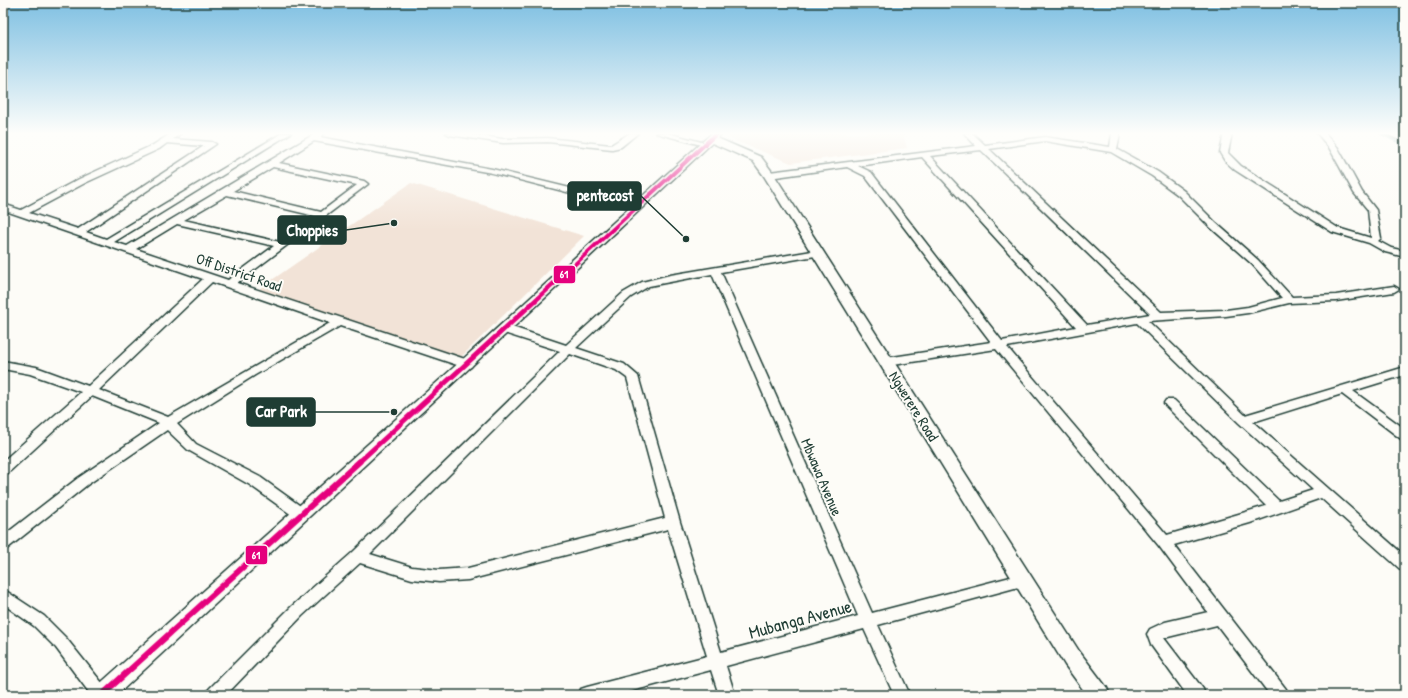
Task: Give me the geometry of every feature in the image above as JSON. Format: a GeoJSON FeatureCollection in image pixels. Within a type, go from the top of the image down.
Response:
{"type":"FeatureCollection","features":[{"type":"Feature","properties":{"kind":"street"},"geometry":{"type":"LineString","coordinates":[[22,213],[82,181],[115,166]]}},
{"type":"Feature","properties":{"kind":"street"},"geometry":{"type":"LineString","coordinates":[[80,232],[180,166]]}},
{"type":"Feature","properties":{"kind":"street"},"geometry":{"type":"LineString","coordinates":[[107,242],[233,166]]}},
{"type":"Feature","properties":{"kind":"street"},"geometry":{"type":"LineString","coordinates":[[128,250],[269,166]]}},
{"type":"Feature","properties":{"kind":"street"},"geometry":{"type":"LineString","coordinates":[[228,285],[364,184],[279,166]]}},
{"type":"Feature","properties":{"kind":"street"},"geometry":{"type":"LineString","coordinates":[[463,166],[492,171],[637,206]]}},
{"type":"Feature","properties":{"kind":"street"},"geometry":{"type":"LineString","coordinates":[[3,596],[39,621],[61,643],[101,695],[467,364],[681,166]]}},
{"type":"Feature","properties":{"kind":"street","name":"Ngwerere Road"},"geometry":{"type":"LineString","coordinates":[[762,166],[1022,580],[1072,658],[1100,695]]}},
{"type":"Feature","properties":{"kind":"street"},"geometry":{"type":"LineString","coordinates":[[769,175],[845,166]]}},
{"type":"Feature","properties":{"kind":"street"},"geometry":{"type":"LineString","coordinates":[[853,166],[868,168],[878,166]]}},
{"type":"Feature","properties":{"kind":"street"},"geometry":{"type":"LineString","coordinates":[[934,166],[1084,329]]}},
{"type":"Feature","properties":{"kind":"street"},"geometry":{"type":"LineString","coordinates":[[1000,166],[1158,316]]}},
{"type":"Feature","properties":{"kind":"street"},"geometry":{"type":"LineString","coordinates":[[1140,166],[1155,174],[1181,193],[1221,232],[1255,262],[1289,300]]}},
{"type":"Feature","properties":{"kind":"street"},"geometry":{"type":"LineString","coordinates":[[1235,166],[1335,230],[1372,241],[1388,250],[1405,254]]}},
{"type":"Feature","properties":{"kind":"street"},"geometry":{"type":"LineString","coordinates":[[1343,166],[1358,193],[1372,210],[1376,238],[1372,241]]}},
{"type":"Feature","properties":{"kind":"street"},"geometry":{"type":"LineString","coordinates":[[868,168],[999,345],[1164,542],[1280,695]]}},
{"type":"Feature","properties":{"kind":"street"},"geometry":{"type":"LineString","coordinates":[[226,192],[322,215]]}},
{"type":"Feature","properties":{"kind":"street","name":"Off District Road"},"geometry":{"type":"LineString","coordinates":[[3,207],[80,232],[228,285],[467,364]]}},
{"type":"Feature","properties":{"kind":"street"},"geometry":{"type":"LineString","coordinates":[[176,221],[281,245]]}},
{"type":"Feature","properties":{"kind":"street"},"geometry":{"type":"LineString","coordinates":[[215,695],[297,611],[358,556],[567,350],[626,295],[646,284],[715,270],[818,253]]}},
{"type":"Feature","properties":{"kind":"street","name":"Mbwawa Avenue"},"geometry":{"type":"LineString","coordinates":[[715,270],[868,621],[902,695]]}},
{"type":"Feature","properties":{"kind":"street"},"geometry":{"type":"LineString","coordinates":[[3,469],[90,391],[210,278]]}},
{"type":"Feature","properties":{"kind":"street"},"geometry":{"type":"LineString","coordinates":[[886,362],[999,345],[1158,316],[1226,313],[1248,310],[1289,300],[1336,298],[1394,289]]}},
{"type":"Feature","properties":{"kind":"street"},"geometry":{"type":"LineString","coordinates":[[1140,320],[1243,420],[1405,565]]}},
{"type":"Feature","properties":{"kind":"street"},"geometry":{"type":"LineString","coordinates":[[3,544],[84,479],[167,422],[339,322]]}},
{"type":"Feature","properties":{"kind":"street"},"geometry":{"type":"LineString","coordinates":[[505,329],[620,367],[632,376],[673,522],[727,695]]}},
{"type":"Feature","properties":{"kind":"street"},"geometry":{"type":"LineString","coordinates":[[3,365],[32,370],[90,391],[167,422],[192,447],[255,481],[301,514]]}},
{"type":"Feature","properties":{"kind":"street"},"geometry":{"type":"LineString","coordinates":[[1243,420],[1405,371]]}},
{"type":"Feature","properties":{"kind":"street"},"geometry":{"type":"LineString","coordinates":[[1343,389],[1405,436]]}},
{"type":"Feature","properties":{"kind":"street"},"geometry":{"type":"LineString","coordinates":[[1170,403],[1277,508]]}},
{"type":"Feature","properties":{"kind":"street"},"geometry":{"type":"LineString","coordinates":[[1164,542],[1277,508],[1323,492]]}},
{"type":"Feature","properties":{"kind":"street"},"geometry":{"type":"LineString","coordinates":[[358,556],[412,573],[439,576],[468,574],[673,522]]}},
{"type":"Feature","properties":{"kind":"street","name":"Mubanga Avenue"},"geometry":{"type":"LineString","coordinates":[[587,695],[1022,580]]}},
{"type":"Feature","properties":{"kind":"street"},"geometry":{"type":"LineString","coordinates":[[1197,695],[1156,640],[1155,634],[1165,629],[1220,617]]}},
{"type":"Feature","properties":{"kind":"shaded area"},"geometry":{"type":"Polygon","coordinates":[[[411,183],[584,236],[459,359],[259,289],[411,183]]]}},
{"type":"Feature","properties":{"kind":"transit line","name":"61"},"geometry":{"type":"LineString","coordinates":[[102,695],[467,364],[682,166]]}},
{"type":"Feature","properties":{"kind":"place","name":"Choppies"},"geometry":{"type":"Point","coordinates":[394,223]}},
{"type":"Feature","properties":{"kind":"place","name":"pentecost"},"geometry":{"type":"Point","coordinates":[686,239]}},
{"type":"Feature","properties":{"kind":"place","name":"Car Park"},"geometry":{"type":"Point","coordinates":[394,412]}}]}
